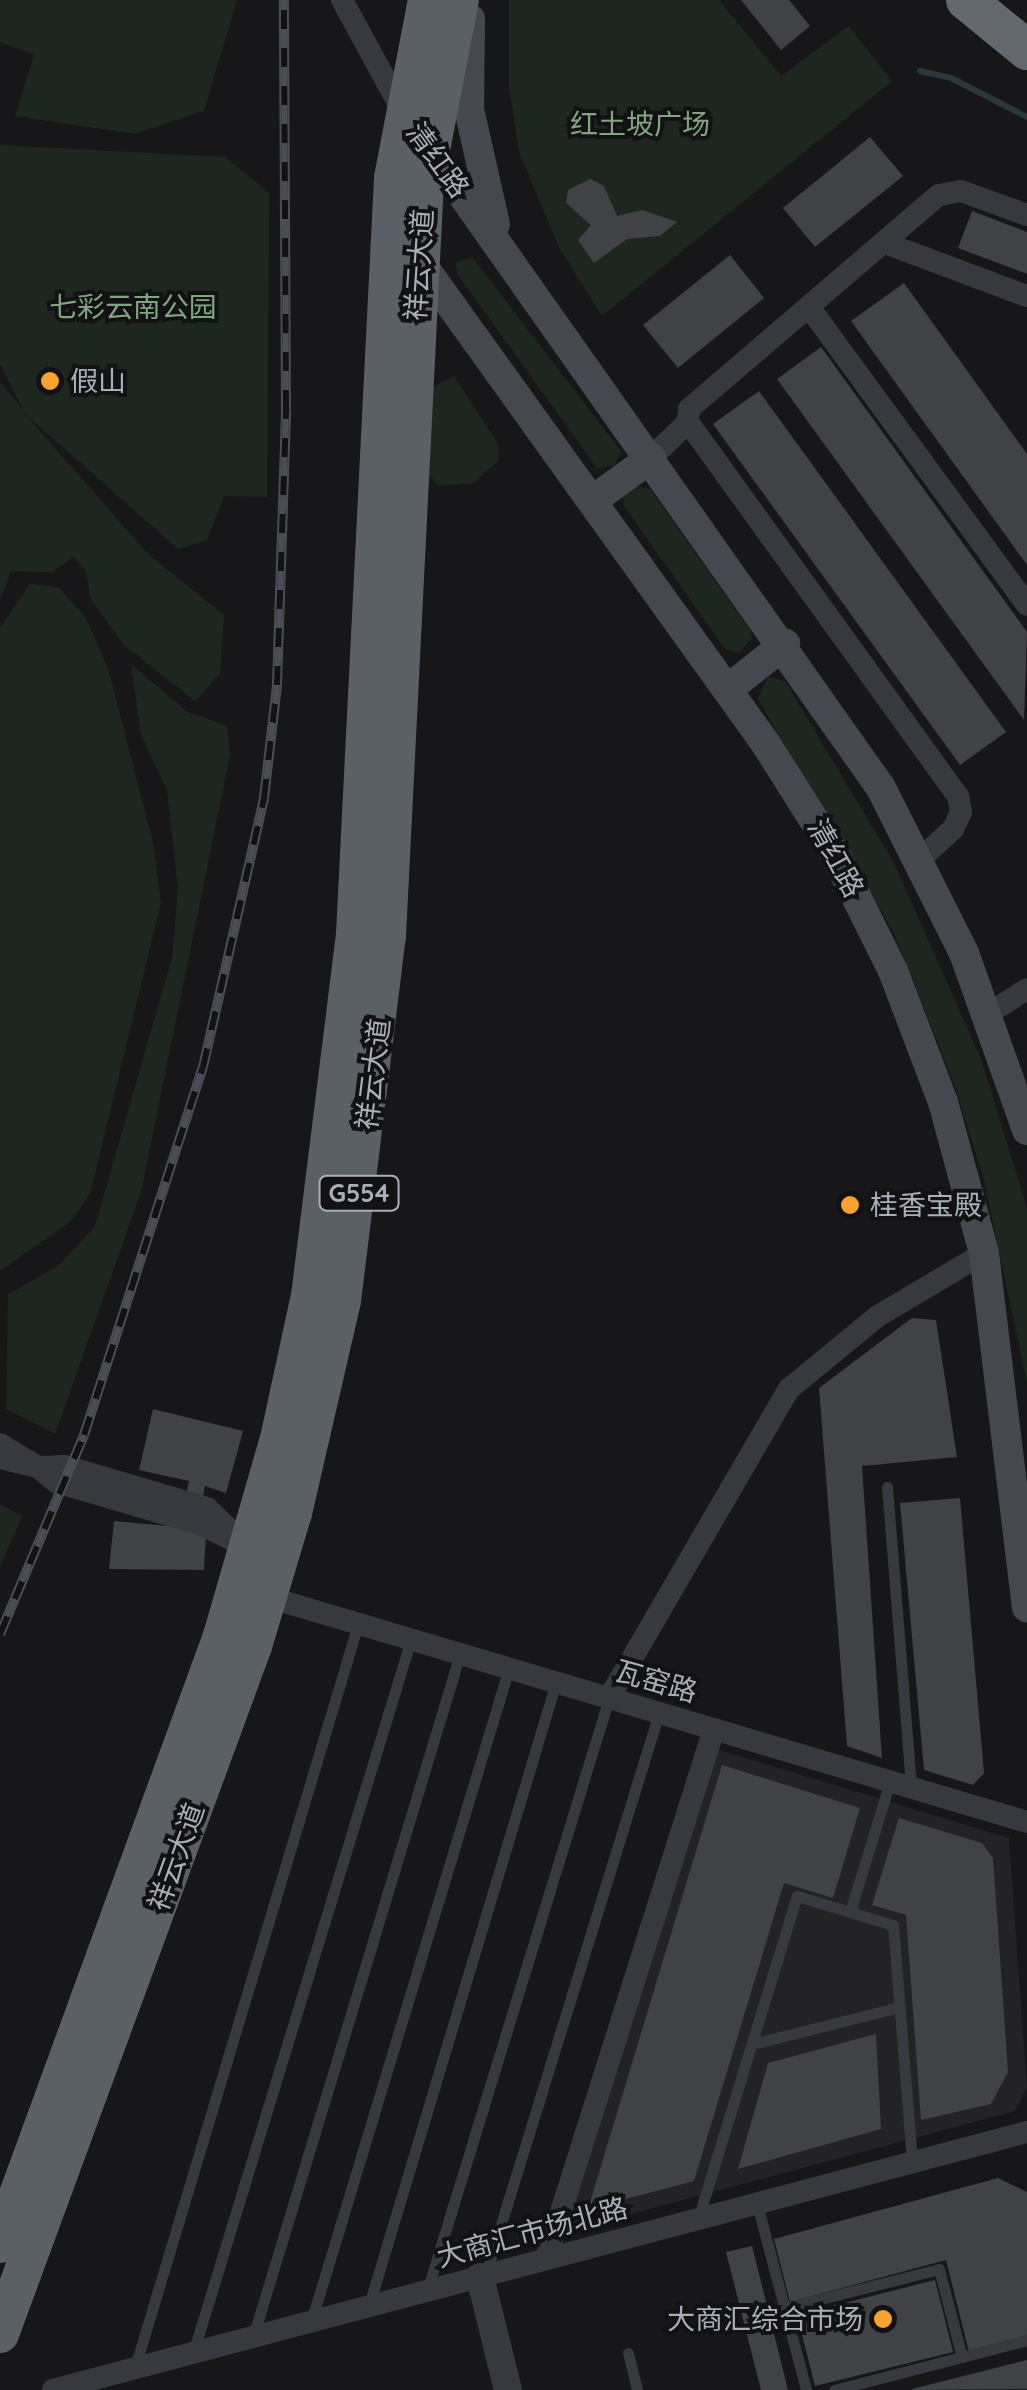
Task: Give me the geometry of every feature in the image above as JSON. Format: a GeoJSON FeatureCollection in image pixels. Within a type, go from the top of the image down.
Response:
{"type":"FeatureCollection","features":[{"type":"Feature","properties":{"kind":"highway","name":"祥云大道"},"geometry":{"type":"LineString","coordinates":[[0,2244],[250,1549],[310,1296],[347,1021],[390,220],[402,110],[427,0]]}},
{"type":"Feature","properties":{"kind":"highway","name":"祥云大道"},"geometry":{"type":"LineString","coordinates":[[0,2334],[268,1597],[342,1302],[379,1024],[418,260],[429,148],[460,0]]}},
{"type":"Feature","properties":{"kind":"highway"},"geometry":{"type":"LineString","coordinates":[[966,0],[1027,50]]}},
{"type":"Feature","properties":{"kind":"highway"},"geometry":{"type":"LineString","coordinates":[[250,1549],[268,1597]]}},
{"type":"Feature","properties":{"kind":"main road"},"geometry":{"type":"LineString","coordinates":[[472,0],[467,67],[475,153],[515,268]]}},
{"type":"Feature","properties":{"kind":"main road","name":"清红路"},"geometry":{"type":"LineString","coordinates":[[402,110],[784,644],[920,859],[988,1014],[1027,1130]]}},
{"type":"Feature","properties":{"kind":"main road","name":"清红路"},"geometry":{"type":"LineString","coordinates":[[390,220],[728,688],[814,816],[874,929],[938,1087],[984,1253],[1023,1518],[1027,1607]]}},
{"type":"Feature","properties":{"kind":"main road"},"geometry":{"type":"LineString","coordinates":[[593,500],[650,458]]}},
{"type":"Feature","properties":{"kind":"main road"},"geometry":{"type":"LineString","coordinates":[[728,688],[784,644]]}},
{"type":"Feature","properties":{"kind":"street"},"geometry":{"type":"LineString","coordinates":[[342,0],[402,110]]}},
{"type":"Feature","properties":{"kind":"street"},"geometry":{"type":"LineString","coordinates":[[920,859],[953,829],[961,812],[958,796],[688,422],[689,409],[948,191],[1027,215]]}},
{"type":"Feature","properties":{"kind":"street"},"geometry":{"type":"LineString","coordinates":[[884,243],[1027,296]]}},
{"type":"Feature","properties":{"kind":"street"},"geometry":{"type":"LineString","coordinates":[[809,307],[1027,604]]}},
{"type":"Feature","properties":{"kind":"street"},"geometry":{"type":"LineString","coordinates":[[650,458],[688,422]]}},
{"type":"Feature","properties":{"kind":"street"},"geometry":{"type":"LineString","coordinates":[[988,1014],[1027,990]]}},
{"type":"Feature","properties":{"kind":"street"},"geometry":{"type":"LineString","coordinates":[[608,1698],[789,1389],[878,1316],[984,1253]]}},
{"type":"Feature","properties":{"kind":"street"},"geometry":{"type":"LineString","coordinates":[[0,1444],[56,1482],[203,1524],[250,1549]]}},
{"type":"Feature","properties":{"kind":"street"},"geometry":{"type":"LineString","coordinates":[[0,1458],[38,1467]]}},
{"type":"Feature","properties":{"kind":"street","name":"瓦窑路"},"geometry":{"type":"LineString","coordinates":[[268,1597],[1027,1822]]}},
{"type":"Feature","properties":{"kind":"street"},"geometry":{"type":"LineString","coordinates":[[546,2259],[714,1729]]}},
{"type":"Feature","properties":{"kind":"street","name":"大商汇市场北路"},"geometry":{"type":"LineString","coordinates":[[53,2390],[1027,2132]]}},
{"type":"Feature","properties":{"kind":"street"},"geometry":{"type":"LineString","coordinates":[[482,2276],[508,2390]]}},
{"type":"Feature","properties":{"kind":"lane"},"geometry":{"type":"LineString","coordinates":[[850,1912],[900,1784],[887,1488]]}},
{"type":"Feature","properties":{"kind":"lane"},"geometry":{"type":"LineString","coordinates":[[135,2368],[358,1624]]}},
{"type":"Feature","properties":{"kind":"lane"},"geometry":{"type":"LineString","coordinates":[[193,2353],[412,1639]]}},
{"type":"Feature","properties":{"kind":"lane"},"geometry":{"type":"LineString","coordinates":[[254,2337],[460,1654]]}},
{"type":"Feature","properties":{"kind":"lane"},"geometry":{"type":"LineString","coordinates":[[311,2322],[509,1668]]}},
{"type":"Feature","properties":{"kind":"lane"},"geometry":{"type":"LineString","coordinates":[[369,2306],[556,1682]]}},
{"type":"Feature","properties":{"kind":"lane"},"geometry":{"type":"LineString","coordinates":[[427,2291],[608,1698]]}},
{"type":"Feature","properties":{"kind":"lane"},"geometry":{"type":"LineString","coordinates":[[482,2276],[659,1712]]}},
{"type":"Feature","properties":{"kind":"lane"},"geometry":{"type":"LineString","coordinates":[[698,2219],[798,1896],[893,1925],[912,2162]]}},
{"type":"Feature","properties":{"kind":"lane"},"geometry":{"type":"LineString","coordinates":[[752,2044],[900,2007]]}},
{"type":"Feature","properties":{"kind":"lane"},"geometry":{"type":"LineString","coordinates":[[758,2204],[806,2390]]}},
{"type":"Feature","properties":{"kind":"lane"},"geometry":{"type":"LineString","coordinates":[[785,2308],[939,2269],[962,2357]]}},
{"type":"Feature","properties":{"kind":"lane"},"geometry":{"type":"LineString","coordinates":[[834,2390],[1027,2340]]}},
{"type":"Feature","properties":{"kind":"lane"},"geometry":{"type":"LineString","coordinates":[[628,2354],[637,2390]]}},
{"type":"Feature","properties":{"kind":"shaded area"},"geometry":{"type":"Polygon","coordinates":[[[716,1749],[1009,1838],[1027,2088],[1015,2111],[564,2232],[716,1749]]]}},
{"type":"Feature","properties":{"kind":"green space"},"geometry":{"type":"Polygon","coordinates":[[[0,0],[237,0],[204,111],[135,134],[15,116],[34,55],[0,42],[0,0]]]}},
{"type":"Feature","properties":{"kind":"green space","name":"红土坡广场"},"geometry":{"type":"Polygon","coordinates":[[[509,0],[719,0],[781,76],[849,26],[892,81],[602,316],[560,249],[519,152],[509,87],[509,0]]]}},
{"type":"Feature","properties":{"kind":"green space","name":"七彩云南公园"},"geometry":{"type":"Polygon","coordinates":[[[0,145],[225,157],[269,193],[267,497],[224,496],[207,540],[178,549],[23,412],[149,555],[224,615],[220,674],[195,701],[124,645],[91,600],[86,572],[74,557],[52,572],[11,571],[0,600],[0,382],[23,410],[0,364],[0,145]]]}},
{"type":"Feature","properties":{"kind":"green space"},"geometry":{"type":"Polygon","coordinates":[[[472,257],[621,451],[615,465],[597,468],[458,275],[455,263],[472,257]]]}},
{"type":"Feature","properties":{"kind":"green space"},"geometry":{"type":"Polygon","coordinates":[[[454,376],[498,444],[499,460],[474,483],[438,486],[424,468],[427,390],[454,376]]]}},
{"type":"Feature","properties":{"kind":"green space"},"geometry":{"type":"Polygon","coordinates":[[[635,486],[650,489],[750,630],[752,638],[739,653],[725,649],[624,506],[623,497],[635,486]]]}},
{"type":"Feature","properties":{"kind":"green space"},"geometry":{"type":"Polygon","coordinates":[[[30,584],[58,587],[85,616],[108,668],[153,843],[161,903],[90,1194],[71,1221],[0,1271],[0,628],[30,584]]]}},
{"type":"Feature","properties":{"kind":"green space"},"geometry":{"type":"Polygon","coordinates":[[[131,664],[186,711],[227,726],[230,755],[141,1192],[55,1434],[6,1409],[8,1294],[58,1266],[95,1226],[172,958],[178,888],[167,790],[141,735],[131,664]]]}},
{"type":"Feature","properties":{"kind":"green space"},"geometry":{"type":"Polygon","coordinates":[[[768,677],[785,681],[894,863],[981,1059],[1027,1208],[1027,1383],[984,1180],[955,1086],[895,935],[758,699],[768,677]]]}},
{"type":"Feature","properties":{"kind":"green space"},"geometry":{"type":"Polygon","coordinates":[[[0,1504],[22,1516],[0,1567],[0,1504]]]}},
{"type":"Feature","properties":{"kind":"building"},"geometry":{"type":"Polygon","coordinates":[[[741,0],[789,0],[810,26],[781,50],[741,0]]]}},
{"type":"Feature","properties":{"kind":"building"},"geometry":{"type":"Polygon","coordinates":[[[870,137],[903,176],[815,247],[783,208],[870,137]]]}},
{"type":"Feature","properties":{"kind":"building"},"geometry":{"type":"Polygon","coordinates":[[[590,179],[604,186],[617,216],[642,210],[677,222],[660,236],[627,239],[594,263],[578,240],[591,225],[566,203],[568,190],[590,179]]]}},
{"type":"Feature","properties":{"kind":"building"},"geometry":{"type":"Polygon","coordinates":[[[972,211],[1027,232],[1027,274],[958,248],[972,211]]]}},
{"type":"Feature","properties":{"kind":"building"},"geometry":{"type":"Polygon","coordinates":[[[730,255],[764,298],[678,368],[643,325],[730,255]]]}},
{"type":"Feature","properties":{"kind":"building"},"geometry":{"type":"Polygon","coordinates":[[[904,283],[1027,454],[1027,565],[851,321],[904,283]]]}},
{"type":"Feature","properties":{"kind":"building"},"geometry":{"type":"Polygon","coordinates":[[[821,347],[1027,632],[1024,720],[777,379],[821,347]]]}},
{"type":"Feature","properties":{"kind":"building"},"geometry":{"type":"Polygon","coordinates":[[[759,391],[1006,732],[960,765],[713,424],[759,391]]]}},
{"type":"Feature","properties":{"kind":"building"},"geometry":{"type":"Polygon","coordinates":[[[912,1318],[936,1320],[957,1457],[862,1466],[882,1758],[847,1746],[819,1388],[912,1318]]]}},
{"type":"Feature","properties":{"kind":"building"},"geometry":{"type":"Polygon","coordinates":[[[153,1409],[243,1431],[226,1493],[205,1486],[196,1529],[206,1533],[204,1570],[109,1569],[114,1521],[179,1527],[189,1481],[139,1470],[153,1409]]]}},
{"type":"Feature","properties":{"kind":"building"},"geometry":{"type":"Polygon","coordinates":[[[960,1498],[984,1773],[973,1785],[924,1770],[900,1503],[960,1498]]]}},
{"type":"Feature","properties":{"kind":"building"},"geometry":{"type":"Polygon","coordinates":[[[722,1765],[860,1808],[833,1898],[784,1883],[694,2181],[588,2209],[722,1765]]]}},
{"type":"Feature","properties":{"kind":"building"},"geometry":{"type":"Polygon","coordinates":[[[899,1818],[982,1843],[993,1858],[1008,2072],[991,2104],[921,2120],[906,1915],[872,1905],[899,1818]]]}},
{"type":"Feature","properties":{"kind":"building"},"geometry":{"type":"Polygon","coordinates":[[[876,2034],[881,2129],[738,2169],[768,2063],[876,2034]]]}},
{"type":"Feature","properties":{"kind":"building"},"geometry":{"type":"Polygon","coordinates":[[[998,2178],[1027,2192],[1027,2337],[969,2352],[946,2260],[790,2302],[774,2239],[998,2178]]]}},
{"type":"Feature","properties":{"kind":"building"},"geometry":{"type":"Polygon","coordinates":[[[752,2246],[788,2390],[761,2390],[726,2252],[752,2246]]]}},
{"type":"Feature","properties":{"kind":"building"},"geometry":{"type":"Polygon","coordinates":[[[935,2280],[953,2352],[815,2386],[797,2315],[935,2280]]]}},
{"type":"Feature","properties":{"kind":"building"},"geometry":{"type":"Polygon","coordinates":[[[1027,2360],[1027,2389],[912,2390],[912,2389],[1027,2360]]]}},
{"type":"Feature","properties":{"kind":"waterway"},"geometry":{"type":"LineString","coordinates":[[920,71],[951,78],[1027,117]]}},
{"type":"Feature","properties":{"kind":"railway"},"geometry":{"type":"LineString","coordinates":[[0,1634],[84,1435],[203,1067],[264,798],[277,685],[286,409],[284,0]]}},
{"type":"Feature","properties":{"kind":"place","name":"假山"},"geometry":{"type":"Point","coordinates":[50,381]}},
{"type":"Feature","properties":{"kind":"place","name":"桂香宝殿"},"geometry":{"type":"Point","coordinates":[850,1205]}},
{"type":"Feature","properties":{"kind":"place","name":"大商汇综合市场"},"geometry":{"type":"Point","coordinates":[883,2319]}}]}
